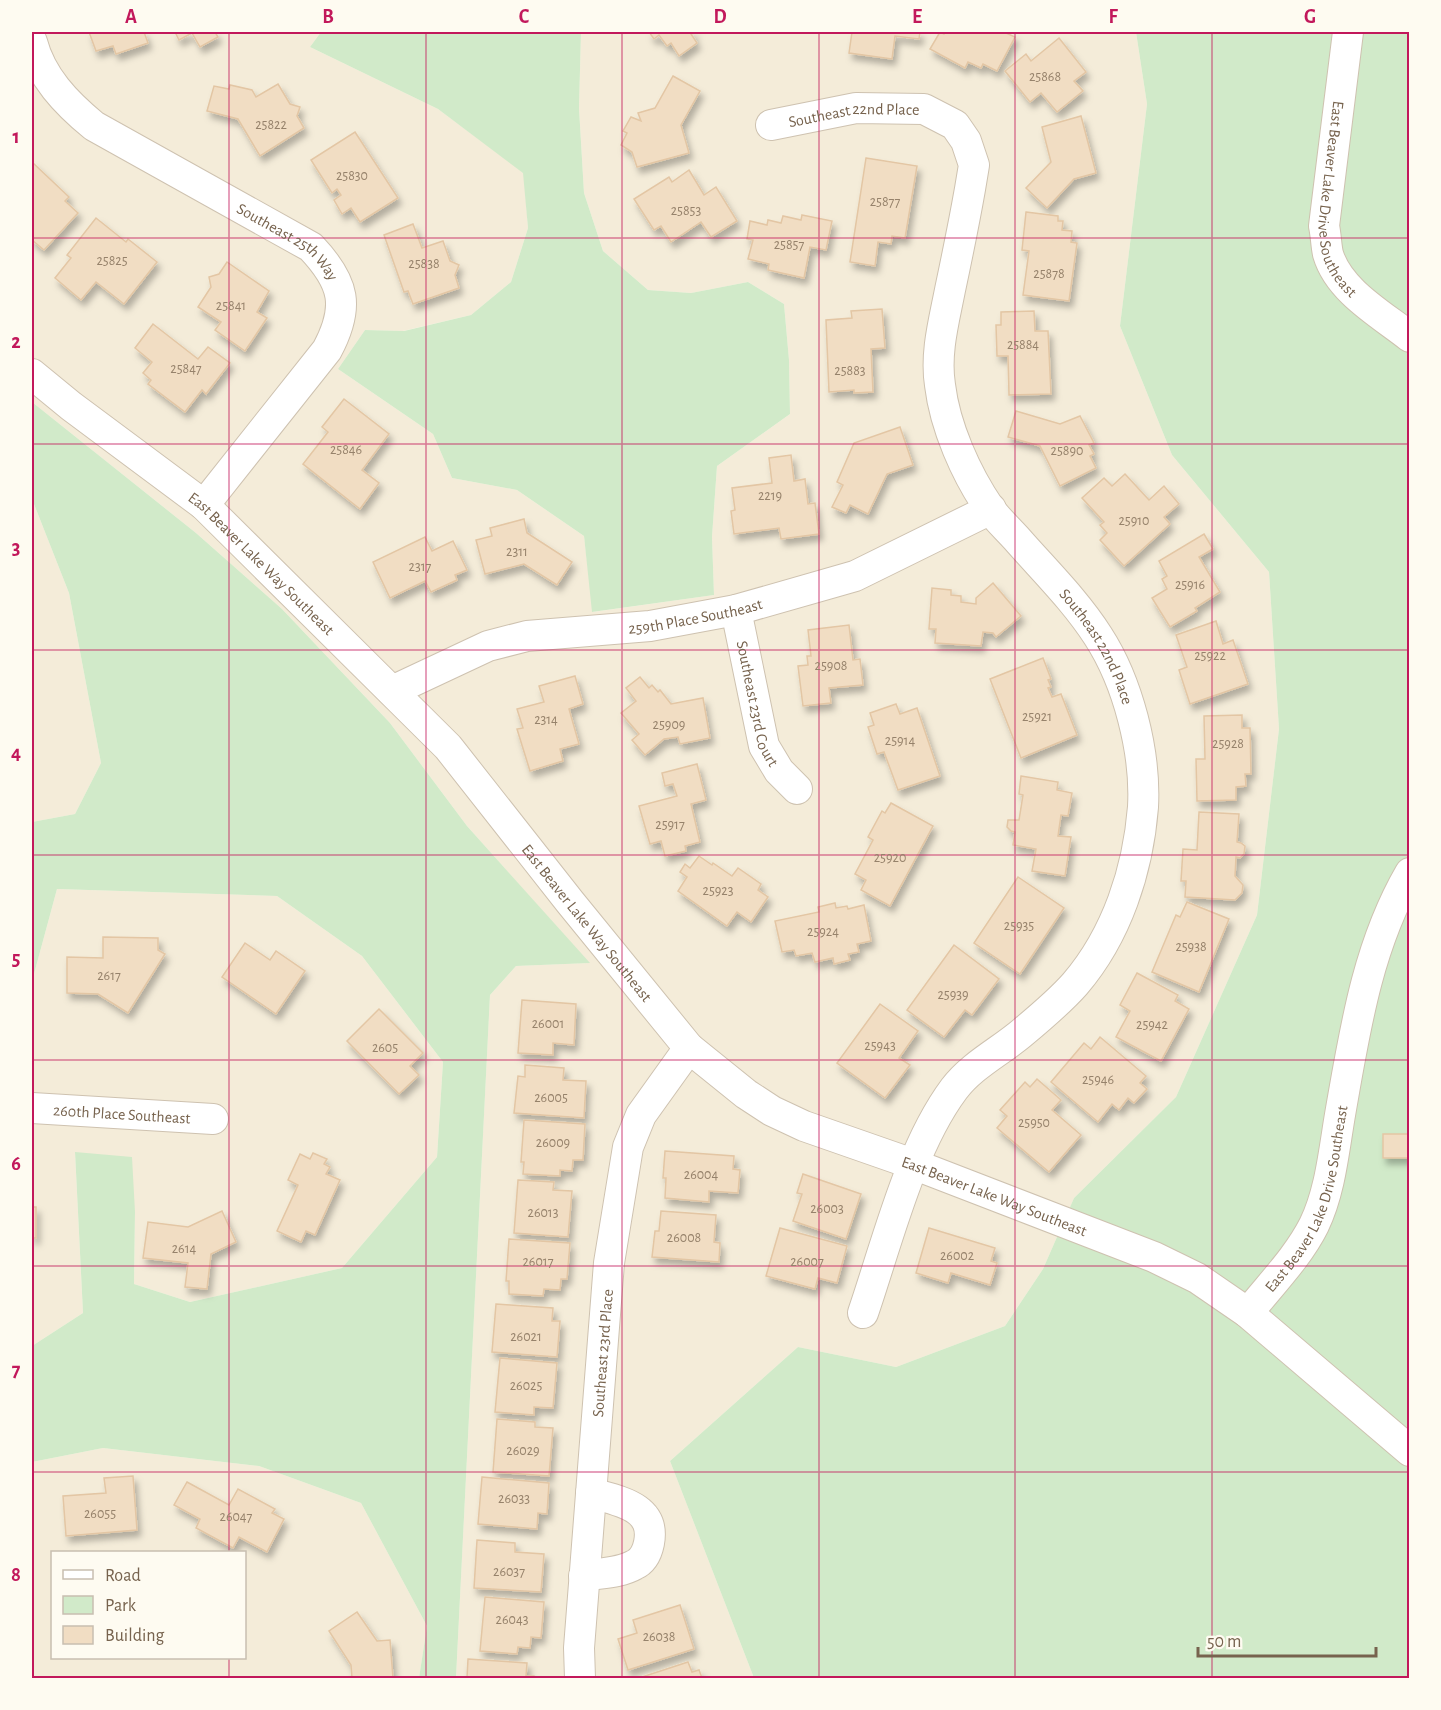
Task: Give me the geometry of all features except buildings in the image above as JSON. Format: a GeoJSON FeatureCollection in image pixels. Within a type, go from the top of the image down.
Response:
{"type":"FeatureCollection","features":[{"type":"Feature","properties":{"kind":"street","name":"East Beaver Lake Drive Southeast"},"geometry":{"type":"LineString","coordinates":[[1348,32],[1324,226],[1328,254],[1339,276],[1357,296],[1410,337]]}},
{"type":"Feature","properties":{"kind":"street","name":"Southeast 25th Way"},"geometry":{"type":"LineString","coordinates":[[32,42],[36,60],[52,85],[72,108],[94,126],[311,247],[327,264],[338,284],[342,306],[338,330],[327,350],[204,505]]}},
{"type":"Feature","properties":{"kind":"street","name":"Southeast 22nd Place"},"geometry":{"type":"LineString","coordinates":[[771,126],[856,108],[924,109],[955,125],[966,141],[974,165],[939,344],[939,382],[947,423],[964,461],[991,509],[1076,607],[1098,636],[1120,676],[1133,718],[1140,761],[1143,806],[1134,863],[1120,912],[1100,949],[1076,983],[1042,1017],[966,1075],[940,1111],[913,1164],[863,1313]]}},
{"type":"Feature","properties":{"kind":"street","name":"East Beaver Lake Way Southeast"},"geometry":{"type":"LineString","coordinates":[[32,374],[204,505],[448,747],[689,1048],[746,1095],[772,1112],[804,1126],[913,1164],[1154,1257],[1197,1278],[1248,1313]]}},
{"type":"Feature","properties":{"kind":"street","name":"259th Place Southeast"},"geometry":{"type":"LineString","coordinates":[[392,691],[488,646],[527,636],[650,626],[736,610],[855,576],[991,509]]}},
{"type":"Feature","properties":{"kind":"street","name":"Southeast 23rd Court"},"geometry":{"type":"LineString","coordinates":[[736,610],[764,746],[779,771],[797,789]]}},
{"type":"Feature","properties":{"kind":"street","name":"East Beaver Lake Drive Southeast"},"geometry":{"type":"LineString","coordinates":[[1248,1313],[1303,1245],[1315,1223],[1330,1174],[1356,1022],[1365,986],[1384,930],[1410,873]]}},
{"type":"Feature","properties":{"kind":"street","name":"Southeast 23rd Place"},"geometry":{"type":"LineString","coordinates":[[580,1678],[579,1648],[584,1576],[609,1263],[628,1147],[641,1115],[689,1048]]}},
{"type":"Feature","properties":{"kind":"street","name":"260th Place Southeast"},"geometry":{"type":"LineString","coordinates":[[32,1108],[213,1119]]}},
{"type":"Feature","properties":{"kind":"street"},"geometry":{"type":"LineString","coordinates":[[1248,1313],[1410,1451]]}},
{"type":"Feature","properties":{"kind":"street"},"geometry":{"type":"LineString","coordinates":[[584,1576],[635,1565],[647,1554],[650,1537],[647,1519],[639,1510],[591,1493]]}},
{"type":"Feature","properties":{"kind":"shaded area"},"geometry":{"type":"Polygon","coordinates":[[[32,32],[321,32],[310,47],[438,109],[524,173],[528,228],[511,282],[471,315],[403,331],[365,330],[338,369],[433,434],[452,478],[517,490],[584,536],[593,612],[714,595],[712,537],[717,466],[790,414],[789,360],[784,304],[748,282],[691,293],[648,290],[603,251],[584,193],[579,108],[581,32],[1136,32],[1147,104],[1120,326],[1172,455],[1269,572],[1279,729],[1257,915],[1176,1097],[1074,1198],[1043,1269],[1005,1326],[896,1367],[798,1347],[670,1461],[754,1678],[456,1678],[490,995],[516,966],[589,963],[467,826],[390,723],[282,609],[196,533],[32,402],[32,32]]]}},
{"type":"Feature","properties":{"kind":"shaded area"},"geometry":{"type":"Polygon","coordinates":[[[32,499],[69,593],[101,763],[75,814],[32,822],[32,499]]]}},
{"type":"Feature","properties":{"kind":"shaded area"},"geometry":{"type":"Polygon","coordinates":[[[57,889],[277,896],[362,956],[443,1062],[437,1157],[342,1268],[190,1302],[134,1284],[135,1212],[75,1153],[83,1313],[32,1346],[32,993],[34,974],[57,889]]]}},
{"type":"Feature","properties":{"kind":"shaded area"},"geometry":{"type":"Polygon","coordinates":[[[103,1448],[259,1466],[361,1503],[427,1626],[419,1678],[32,1678],[32,1462],[103,1448]]]}},
{"type":"Feature","properties":{"kind":"green space"},"geometry":{"type":"Polygon","coordinates":[[[321,32],[581,32],[579,108],[584,193],[603,251],[648,290],[691,293],[748,282],[784,304],[789,360],[790,414],[717,466],[712,537],[714,595],[592,612],[584,536],[517,490],[452,478],[433,434],[338,369],[365,330],[404,331],[471,315],[511,282],[528,228],[523,173],[438,109],[310,47],[321,32]]]}},
{"type":"Feature","properties":{"kind":"green space"},"geometry":{"type":"Polygon","coordinates":[[[1136,32],[1409,32],[1409,1678],[754,1678],[670,1461],[798,1347],[896,1367],[1005,1326],[1043,1269],[1074,1198],[1176,1097],[1257,915],[1279,729],[1269,572],[1172,455],[1120,326],[1147,104],[1136,32]]]}},
{"type":"Feature","properties":{"kind":"green space"},"geometry":{"type":"Polygon","coordinates":[[[32,402],[196,533],[282,609],[390,723],[467,826],[590,963],[516,966],[490,995],[456,1678],[419,1678],[427,1626],[361,1503],[259,1466],[103,1448],[32,1462],[32,1346],[83,1313],[75,1152],[132,1157],[135,1212],[134,1284],[190,1302],[342,1268],[437,1157],[443,1062],[362,956],[277,896],[57,889],[34,974],[32,993],[32,822],[75,814],[101,763],[69,593],[32,499],[32,402]]]}}]}
